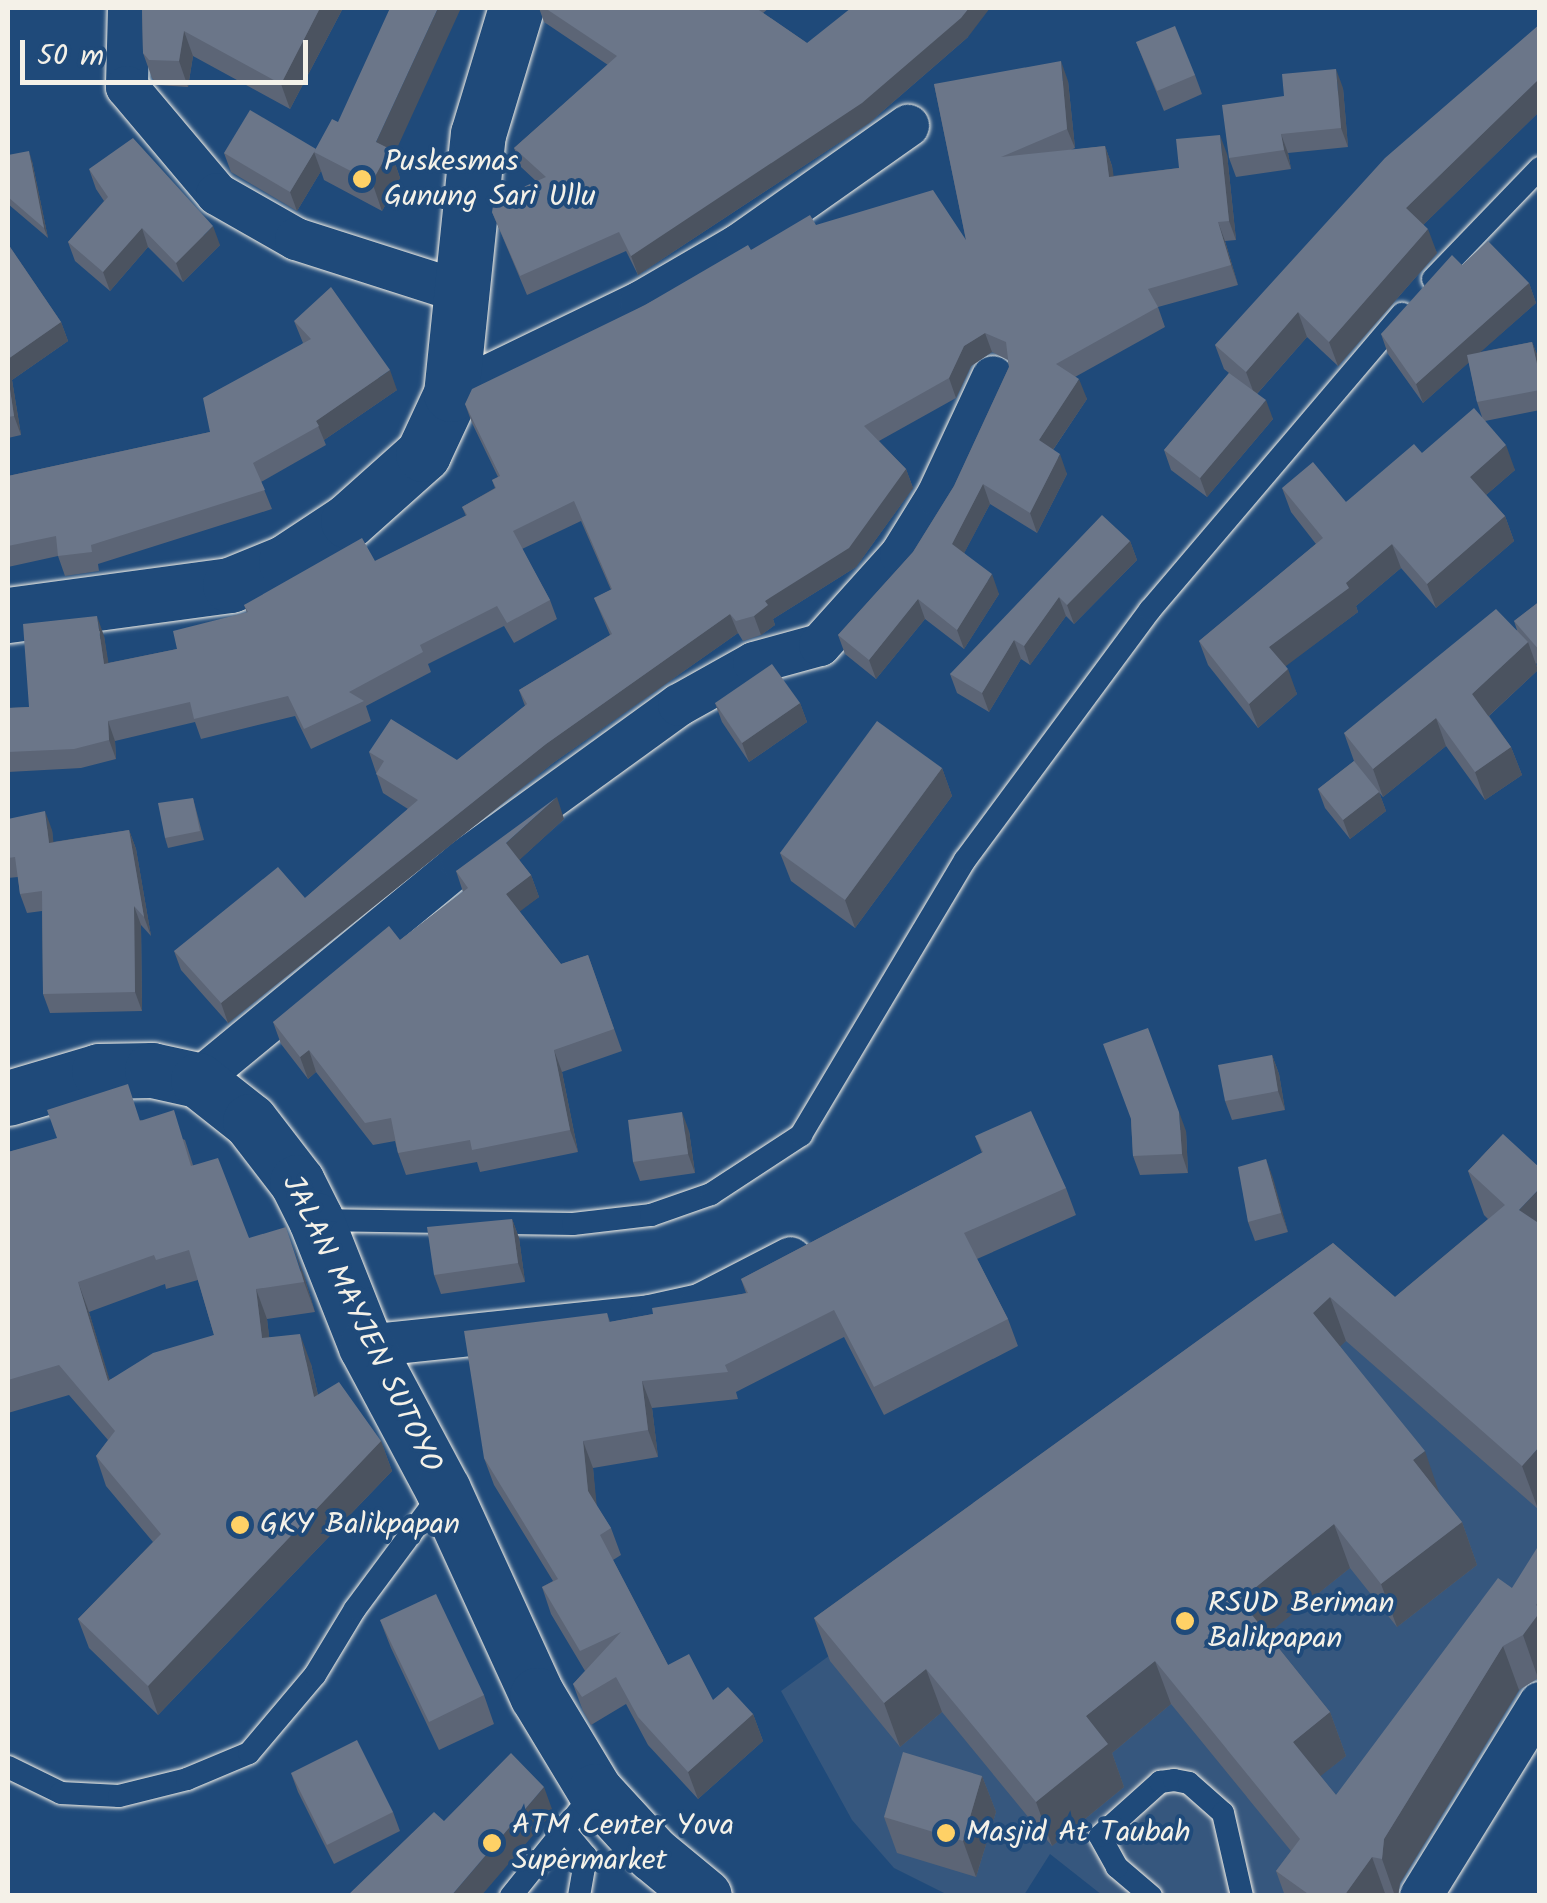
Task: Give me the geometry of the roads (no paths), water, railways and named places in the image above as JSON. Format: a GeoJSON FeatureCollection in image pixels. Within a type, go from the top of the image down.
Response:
{"type":"FeatureCollection","features":[{"type":"Feature","properties":{"kind":"main road"},"geometry":{"type":"LineString","coordinates":[[8,615],[230,584],[286,562],[388,492],[422,454],[451,394],[478,134],[514,9]]}},
{"type":"Feature","properties":{"kind":"main road","name":"JALAN MAYJEN SUTOYO"},"geometry":{"type":"LineString","coordinates":[[8,1098],[99,1071],[152,1070],[198,1080],[250,1121],[316,1220],[366,1346],[443,1490],[537,1695],[579,1810],[654,1854],[704,1896]]}},
{"type":"Feature","properties":{"kind":"street"},"geometry":{"type":"LineString","coordinates":[[129,8],[127,86],[217,194],[296,239],[462,292]]}},
{"type":"Feature","properties":{"kind":"street"},"geometry":{"type":"LineString","coordinates":[[451,394],[641,302],[739,244],[908,126]]}},
{"type":"Feature","properties":{"kind":"street"},"geometry":{"type":"LineString","coordinates":[[198,1080],[462,862],[680,705],[754,663],[820,644],[844,624],[901,555],[938,495],[993,377]]}},
{"type":"Feature","properties":{"kind":"street"},"geometry":{"type":"LineString","coordinates":[[366,1346],[700,1305],[836,1234]]}},
{"type":"Feature","properties":{"kind":"street"},"geometry":{"type":"LineString","coordinates":[[1421,1896],[1540,1703]]}},
{"type":"Feature","properties":{"kind":"lane"},"geometry":{"type":"LineString","coordinates":[[316,1220],[573,1224],[651,1215],[711,1194],[800,1135],[965,860],[1150,610],[1428,284],[1540,168]]}},
{"type":"Feature","properties":{"kind":"lane"},"geometry":{"type":"LineString","coordinates":[[8,1767],[61,1793],[119,1796],[249,1753],[316,1676],[355,1609],[443,1490]]}},
{"type":"Feature","properties":{"kind":"lane"},"geometry":{"type":"LineString","coordinates":[[1152,1896],[1117,1867],[1100,1836],[1160,1782],[1174,1780],[1190,1783],[1223,1814],[1242,1896]]}},
{"type":"Feature","properties":{"kind":"lane"},"geometry":{"type":"LineString","coordinates":[[511,1896],[579,1810]]}},
{"type":"Feature","properties":{"kind":"lane"},"geometry":{"type":"LineString","coordinates":[[579,1810],[586,1856],[579,1896]]}},
{"type":"Feature","properties":{"kind":"place","name":"Puskesmas Gunung Sari Ullu"},"geometry":{"type":"Point","coordinates":[362,179]}},
{"type":"Feature","properties":{"kind":"place","name":"GKY Balikpapan"},"geometry":{"type":"Point","coordinates":[240,1525]}},
{"type":"Feature","properties":{"kind":"place","name":"RSUD Beriman Balikpapan"},"geometry":{"type":"Point","coordinates":[1185,1621]}},
{"type":"Feature","properties":{"kind":"place","name":"Masjid At Taubah"},"geometry":{"type":"Point","coordinates":[946,1833]}},
{"type":"Feature","properties":{"kind":"place","name":"ATM Center Yova Supermarket"},"geometry":{"type":"Point","coordinates":[492,1843]}}]}
